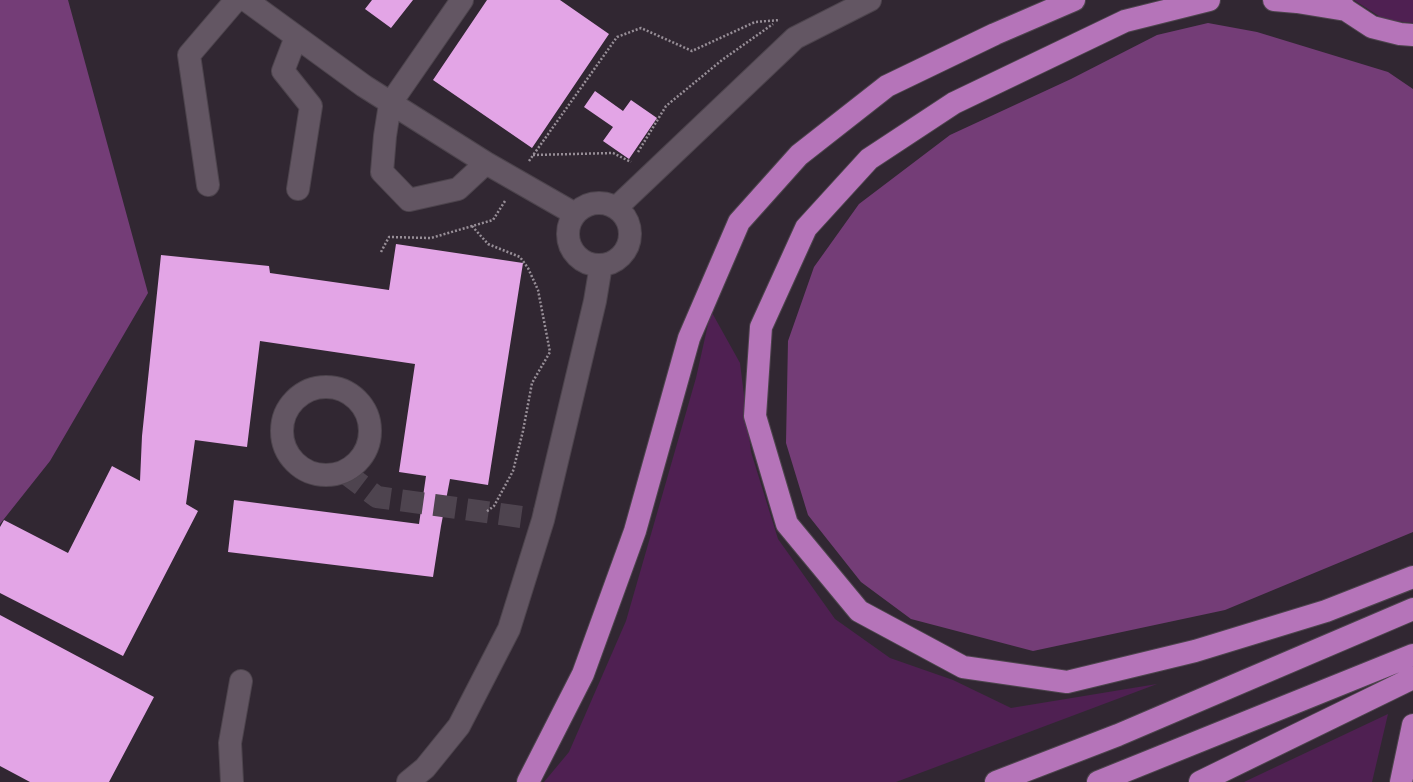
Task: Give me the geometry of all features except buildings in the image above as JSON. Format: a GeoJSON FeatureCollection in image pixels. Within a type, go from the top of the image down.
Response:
{"type":"FeatureCollection","features":[{"type":"Feature","properties":{"kind":"highway"},"geometry":{"type":"LineString","coordinates":[[528,782],[583,674],[635,531],[689,338],[739,222],[799,155],[887,86],[995,34],[1074,0]]}},
{"type":"Feature","properties":{"kind":"highway"},"geometry":{"type":"LineString","coordinates":[[1209,0],[1125,21],[954,102],[869,159],[806,228],[761,327],[755,416],[787,524],[859,610],[963,667],[1067,682],[1224,643],[1326,612],[1413,577]]}},
{"type":"Feature","properties":{"kind":"highway"},"geometry":{"type":"LineString","coordinates":[[1274,0],[1342,5],[1372,27],[1400,34],[1413,35]]}},
{"type":"Feature","properties":{"kind":"highway"},"geometry":{"type":"LineString","coordinates":[[996,782],[1118,735],[1413,609]]}},
{"type":"Feature","properties":{"kind":"highway"},"geometry":{"type":"LineString","coordinates":[[1098,782],[1413,655]]}},
{"type":"Feature","properties":{"kind":"highway"},"geometry":{"type":"LineString","coordinates":[[1200,782],[1413,678]]}},
{"type":"Feature","properties":{"kind":"highway"},"geometry":{"type":"LineString","coordinates":[[1401,782],[1413,725]]}},
{"type":"Feature","properties":{"kind":"street"},"geometry":{"type":"LineString","coordinates":[[208,185],[189,55],[236,0]]}},
{"type":"Feature","properties":{"kind":"street"},"geometry":{"type":"LineString","coordinates":[[246,0],[390,104],[486,163],[575,214]]}},
{"type":"Feature","properties":{"kind":"street"},"geometry":{"type":"LineString","coordinates":[[462,0],[390,104],[384,136],[382,172],[409,200],[458,189],[486,163]]}},
{"type":"Feature","properties":{"kind":"street"},"geometry":{"type":"LineString","coordinates":[[616,208],[795,38],[870,0]]}},
{"type":"Feature","properties":{"kind":"street"},"geometry":{"type":"LineString","coordinates":[[296,36],[283,71],[311,106],[298,189]]}},
{"type":"Feature","properties":{"kind":"street"},"geometry":{"type":"LineString","coordinates":[[593,203],[604,203],[616,208],[624,215],[629,225],[630,236],[628,246],[620,256],[611,262],[601,265],[584,261],[576,254],[570,245],[568,234],[569,224],[575,214],[583,207],[593,203]]}},
{"type":"Feature","properties":{"kind":"street"},"geometry":{"type":"LineString","coordinates":[[408,782],[425,768],[459,726],[509,629],[543,520],[595,301],[601,265]]}},
{"type":"Feature","properties":{"kind":"street"},"geometry":{"type":"LineString","coordinates":[[328,386],[342,389],[356,397],[365,409],[370,424],[370,439],[368,448],[359,461],[344,472],[328,476],[313,474],[296,465],[286,452],[282,440],[281,424],[290,403],[302,393],[313,388],[328,386]]}},
{"type":"Feature","properties":{"kind":"street"},"geometry":{"type":"LineString","coordinates":[[232,782],[230,743],[241,681]]}},
{"type":"Feature","properties":{"kind":"path"},"geometry":{"type":"LineString","coordinates":[[382,252],[390,237],[431,238],[493,220],[533,155],[617,36],[641,28],[692,51],[755,22],[785,19]]}},
{"type":"Feature","properties":{"kind":"path"},"geometry":{"type":"LineString","coordinates":[[533,155],[613,153],[632,162],[666,106],[722,60],[778,20]]}},
{"type":"Feature","properties":{"kind":"path"},"geometry":{"type":"LineString","coordinates":[[472,226],[488,244],[520,256],[528,268],[538,290],[550,352],[532,383],[524,431],[513,470],[494,506],[486,512]]}},
{"type":"Feature","properties":{"kind":"shaded area"},"geometry":{"type":"Polygon","coordinates":[[[0,0],[68,0],[148,293],[50,461],[0,524],[0,0]]]}},
{"type":"Feature","properties":{"kind":"shaded area"},"geometry":{"type":"Polygon","coordinates":[[[1354,0],[1413,0],[1413,23],[1385,20],[1354,0]]]}},
{"type":"Feature","properties":{"kind":"shaded area"},"geometry":{"type":"Polygon","coordinates":[[[1208,23],[1257,32],[1388,72],[1413,89],[1413,532],[1225,610],[1033,651],[911,619],[861,582],[808,515],[786,443],[788,341],[814,267],[859,204],[950,135],[1071,79],[1157,35],[1208,23]]]}},
{"type":"Feature","properties":{"kind":"shaded area"},"geometry":{"type":"Polygon","coordinates":[[[711,311],[740,363],[751,452],[778,539],[835,619],[890,658],[953,680],[1011,708],[1157,684],[896,782],[544,782],[569,752],[626,621],[696,378],[711,311]]]}},
{"type":"Feature","properties":{"kind":"shaded area"},"geometry":{"type":"Polygon","coordinates":[[[1388,714],[1372,782],[1244,782],[1388,714]]]}},
{"type":"Feature","properties":{"kind":"tunnel"},"geometry":{"type":"LineString","coordinates":[[344,472],[377,497],[543,520]]}}]}
